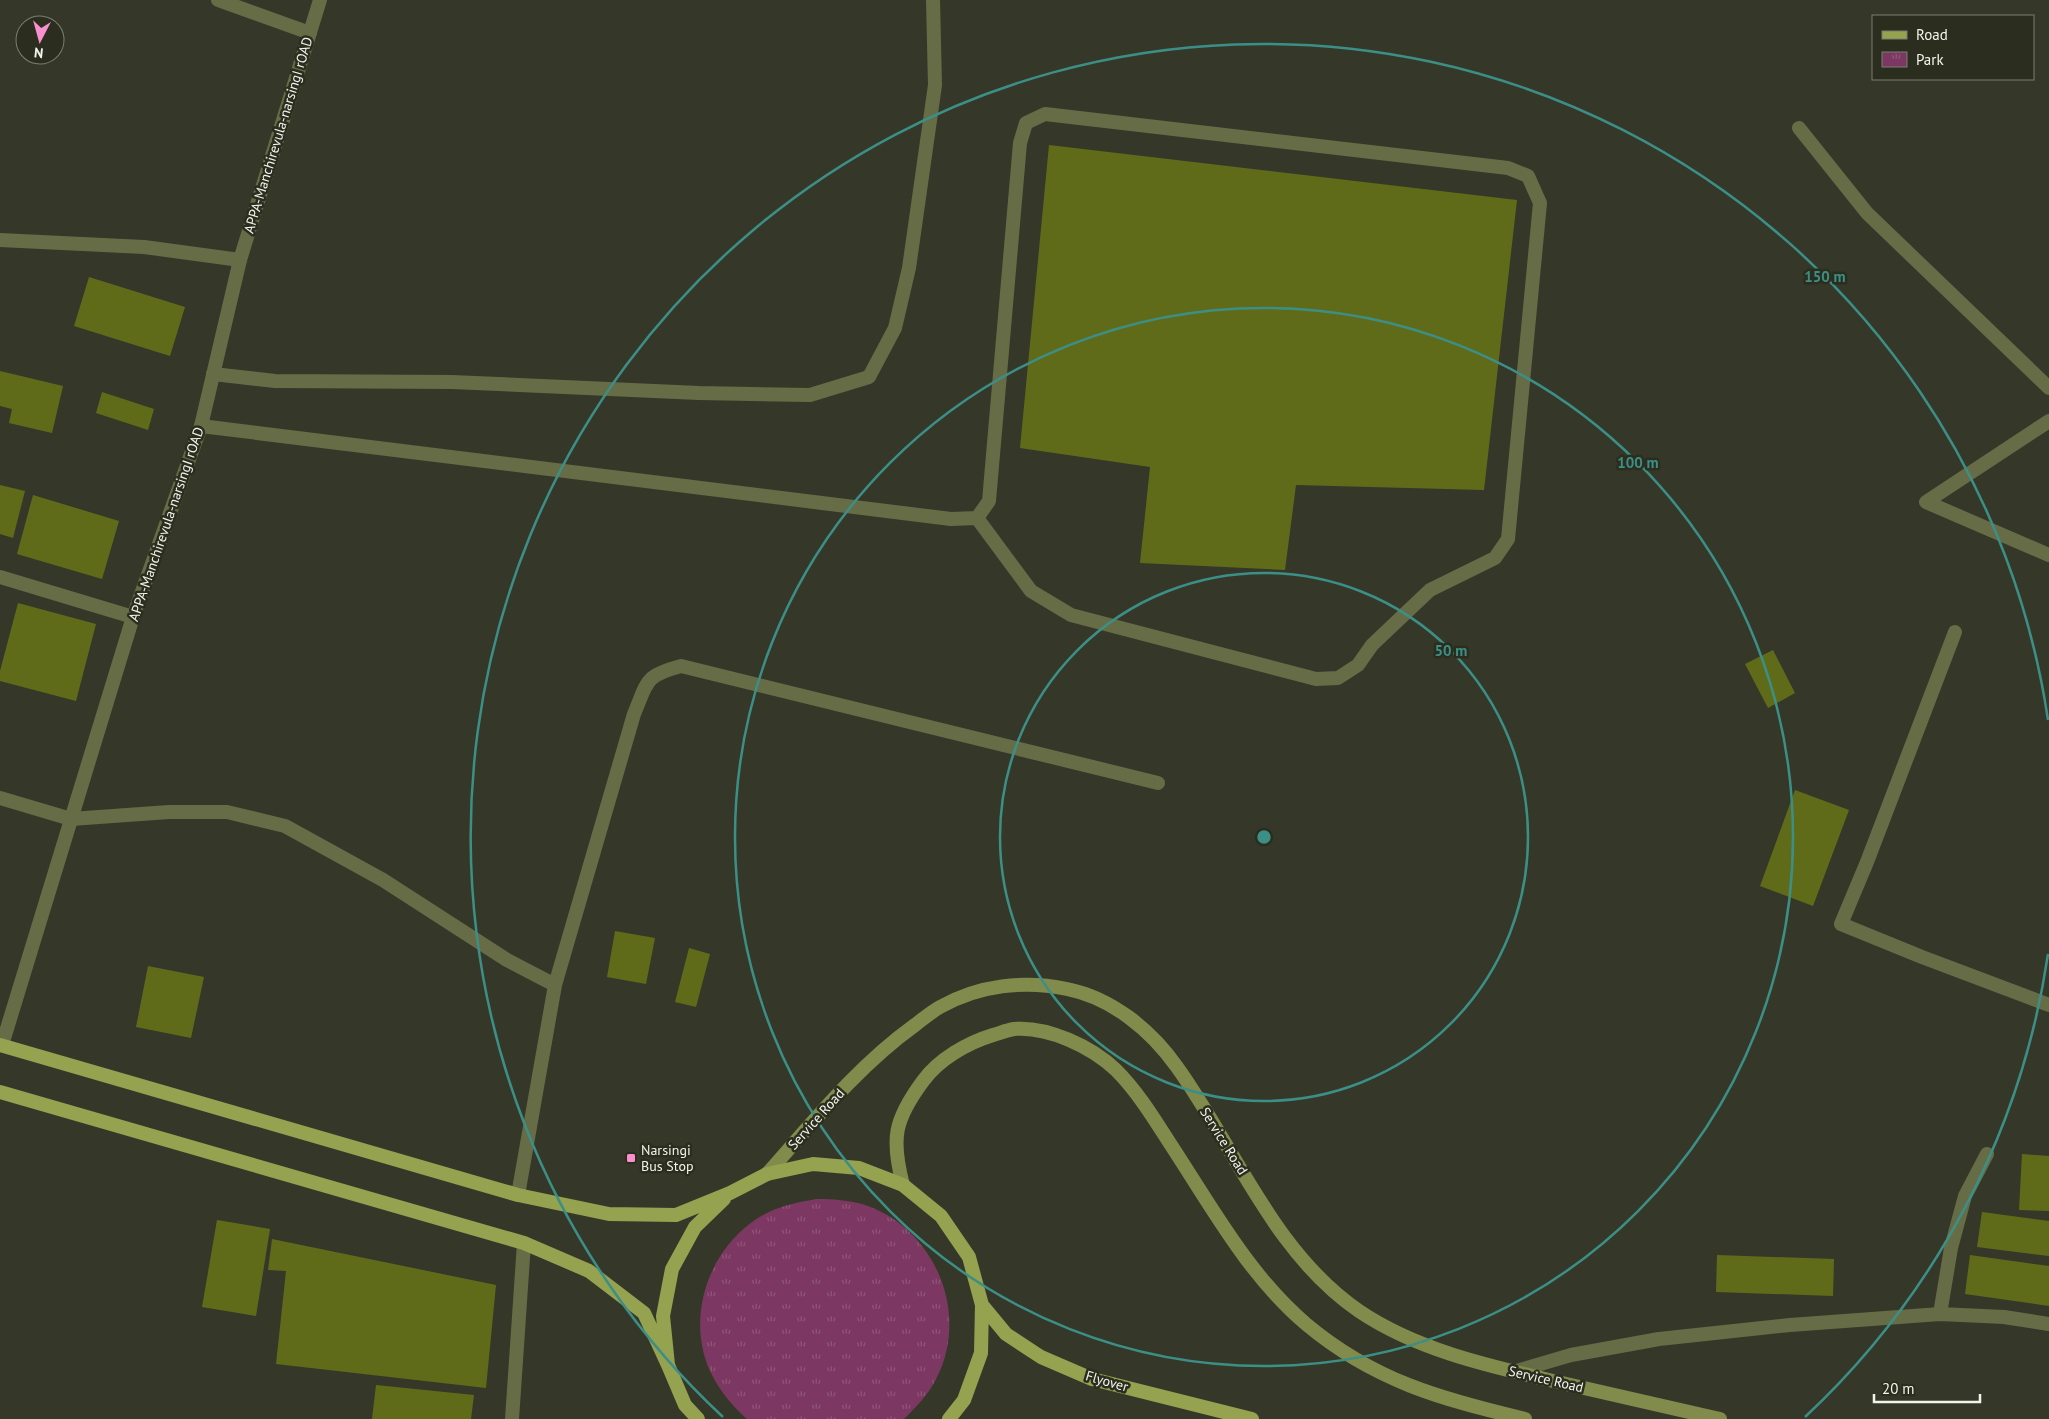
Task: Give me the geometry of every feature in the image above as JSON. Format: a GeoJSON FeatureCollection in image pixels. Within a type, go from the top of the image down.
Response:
{"type":"FeatureCollection","features":[{"type":"Feature","properties":{"kind":"main road","name":"Service Road"},"geometry":{"type":"LineString","coordinates":[[767,1174],[863,1067],[900,1035],[939,1008],[971,993],[1008,985],[1044,984],[1084,992],[1121,1011],[1152,1036],[1177,1066],[1289,1244],[1318,1278],[1360,1311],[1407,1337],[1457,1356],[1513,1372],[1720,1419]]}},
{"type":"Feature","properties":{"kind":"main road"},"geometry":{"type":"LineString","coordinates":[[904,1185],[896,1158],[897,1130],[908,1100],[928,1074],[952,1054],[982,1038],[1014,1029],[1047,1032],[1081,1046],[1114,1069],[1132,1089],[1242,1251],[1265,1282],[1305,1323],[1348,1356],[1393,1380],[1446,1399],[1525,1419]]}},
{"type":"Feature","properties":{"kind":"main road"},"geometry":{"type":"LineString","coordinates":[[1,1045],[518,1194],[610,1214],[676,1215],[730,1193],[767,1174],[813,1164],[860,1168],[904,1185],[941,1216],[969,1257],[982,1305],[981,1353],[964,1400],[949,1419]]}},
{"type":"Feature","properties":{"kind":"main road"},"geometry":{"type":"LineString","coordinates":[[0,1092],[524,1243],[589,1272],[644,1313],[693,1419]]}},
{"type":"Feature","properties":{"kind":"main road"},"geometry":{"type":"LineString","coordinates":[[668,1364],[662,1316],[672,1269],[695,1227],[730,1193]]}},
{"type":"Feature","properties":{"kind":"main road","name":"Flyover"},"geometry":{"type":"LineString","coordinates":[[982,1305],[1006,1334],[1041,1357],[1092,1378],[1252,1419]]}},
{"type":"Feature","properties":{"kind":"main road"},"geometry":{"type":"LineString","coordinates":[[685,1405],[698,1419]]}},
{"type":"Feature","properties":{"kind":"street"},"geometry":{"type":"LineString","coordinates":[[218,0],[310,33]]}},
{"type":"Feature","properties":{"kind":"street","name":"APPA-Manchirevula-narsingI rOAD"},"geometry":{"type":"LineString","coordinates":[[1,1045],[133,617],[201,426],[240,260],[320,0]]}},
{"type":"Feature","properties":{"kind":"street"},"geometry":{"type":"LineString","coordinates":[[213,374],[276,380],[452,382],[699,393],[810,395],[869,377],[895,328],[909,268],[935,85],[933,0]]}},
{"type":"Feature","properties":{"kind":"street"},"geometry":{"type":"LineString","coordinates":[[1045,114],[1508,168],[1528,176],[1540,203],[1508,539],[1495,558],[1430,590],[1372,645],[1358,665],[1338,678],[1316,679],[1071,615],[1031,591],[978,518],[989,502],[1020,143],[1026,123],[1045,114]]}},
{"type":"Feature","properties":{"kind":"street"},"geometry":{"type":"LineString","coordinates":[[1799,128],[1867,213],[2049,388]]}},
{"type":"Feature","properties":{"kind":"street"},"geometry":{"type":"LineString","coordinates":[[0,240],[144,247],[240,260]]}},
{"type":"Feature","properties":{"kind":"street"},"geometry":{"type":"LineString","coordinates":[[2049,421],[1926,502],[2049,556]]}},
{"type":"Feature","properties":{"kind":"street"},"geometry":{"type":"LineString","coordinates":[[201,426],[952,519],[978,518]]}},
{"type":"Feature","properties":{"kind":"street"},"geometry":{"type":"LineString","coordinates":[[0,577],[133,617]]}},
{"type":"Feature","properties":{"kind":"street"},"geometry":{"type":"LineString","coordinates":[[1955,632],[1868,862],[1841,924],[2049,1006]]}},
{"type":"Feature","properties":{"kind":"street"},"geometry":{"type":"LineString","coordinates":[[518,1194],[555,985],[634,714],[648,681],[658,672],[681,666],[1158,783]]}},
{"type":"Feature","properties":{"kind":"street"},"geometry":{"type":"LineString","coordinates":[[0,798],[71,819],[168,812],[227,812],[285,826],[384,880],[507,960],[555,985]]}},
{"type":"Feature","properties":{"kind":"street"},"geometry":{"type":"LineString","coordinates":[[1940,1314],[1951,1248],[1965,1196],[1987,1154]]}},
{"type":"Feature","properties":{"kind":"street"},"geometry":{"type":"LineString","coordinates":[[512,1419],[524,1243]]}},
{"type":"Feature","properties":{"kind":"street"},"geometry":{"type":"LineString","coordinates":[[1513,1372],[1571,1355],[1658,1339],[1790,1325],[1940,1314],[2004,1317],[2049,1324]]}},
{"type":"Feature","properties":{"kind":"green space"},"geometry":{"type":"Polygon","coordinates":[[[816,1199],[859,1203],[889,1216],[910,1232],[927,1252],[939,1275],[947,1300],[949,1326],[946,1352],[937,1377],[930,1389],[904,1419],[747,1419],[724,1394],[707,1364],[701,1342],[700,1320],[703,1298],[710,1276],[720,1256],[750,1224],[769,1212],[816,1199]]]}},
{"type":"Feature","properties":{"kind":"building"},"geometry":{"type":"Polygon","coordinates":[[[1049,145],[1517,200],[1484,490],[1296,485],[1285,570],[1140,563],[1150,467],[1020,448],[1049,145]]]}},
{"type":"Feature","properties":{"kind":"building"},"geometry":{"type":"Polygon","coordinates":[[[89,277],[185,307],[170,356],[74,326],[89,277]]]}},
{"type":"Feature","properties":{"kind":"building"},"geometry":{"type":"Polygon","coordinates":[[[0,371],[63,386],[52,433],[9,423],[12,409],[0,406],[0,371]]]}},
{"type":"Feature","properties":{"kind":"building"},"geometry":{"type":"Polygon","coordinates":[[[102,392],[154,409],[148,430],[96,413],[102,392]]]}},
{"type":"Feature","properties":{"kind":"building"},"geometry":{"type":"Polygon","coordinates":[[[0,485],[25,491],[13,538],[0,534],[0,485]]]}},
{"type":"Feature","properties":{"kind":"building"},"geometry":{"type":"Polygon","coordinates":[[[33,495],[119,521],[102,579],[17,554],[33,495]]]}},
{"type":"Feature","properties":{"kind":"building"},"geometry":{"type":"Polygon","coordinates":[[[18,603],[96,624],[76,701],[0,681],[0,671],[18,603]]]}},
{"type":"Feature","properties":{"kind":"building"},"geometry":{"type":"Polygon","coordinates":[[[1773,650],[1795,693],[1768,708],[1745,664],[1773,650]]]}},
{"type":"Feature","properties":{"kind":"building"},"geometry":{"type":"Polygon","coordinates":[[[1795,790],[1849,810],[1813,906],[1760,886],[1795,790]]]}},
{"type":"Feature","properties":{"kind":"building"},"geometry":{"type":"Polygon","coordinates":[[[615,931],[655,938],[646,984],[607,977],[615,931]]]}},
{"type":"Feature","properties":{"kind":"building"},"geometry":{"type":"Polygon","coordinates":[[[689,948],[710,954],[696,1007],[675,1002],[689,948]]]}},
{"type":"Feature","properties":{"kind":"building"},"geometry":{"type":"Polygon","coordinates":[[[148,966],[204,977],[191,1038],[136,1027],[148,966]]]}},
{"type":"Feature","properties":{"kind":"building"},"geometry":{"type":"Polygon","coordinates":[[[2022,1154],[2049,1156],[2049,1211],[2019,1210],[2022,1154]]]}},
{"type":"Feature","properties":{"kind":"building"},"geometry":{"type":"Polygon","coordinates":[[[1982,1212],[2049,1221],[2049,1256],[1977,1247],[1982,1212]]]}},
{"type":"Feature","properties":{"kind":"building"},"geometry":{"type":"Polygon","coordinates":[[[217,1220],[270,1229],[256,1316],[202,1307],[217,1220]]]}},
{"type":"Feature","properties":{"kind":"building"},"geometry":{"type":"Polygon","coordinates":[[[272,1239],[496,1285],[486,1388],[276,1364],[286,1271],[268,1270],[272,1239]]]}},
{"type":"Feature","properties":{"kind":"building"},"geometry":{"type":"Polygon","coordinates":[[[1717,1255],[1834,1259],[1833,1296],[1716,1292],[1717,1255]]]}},
{"type":"Feature","properties":{"kind":"building"},"geometry":{"type":"Polygon","coordinates":[[[1970,1255],[2049,1266],[2049,1306],[1965,1294],[1970,1255]]]}},
{"type":"Feature","properties":{"kind":"building"},"geometry":{"type":"Polygon","coordinates":[[[376,1385],[474,1395],[471,1419],[372,1419],[376,1385]]]}},
{"type":"Feature","properties":{"kind":"place","name":"Narsingi Bus Stop"},"geometry":{"type":"Point","coordinates":[631,1158]}}]}
